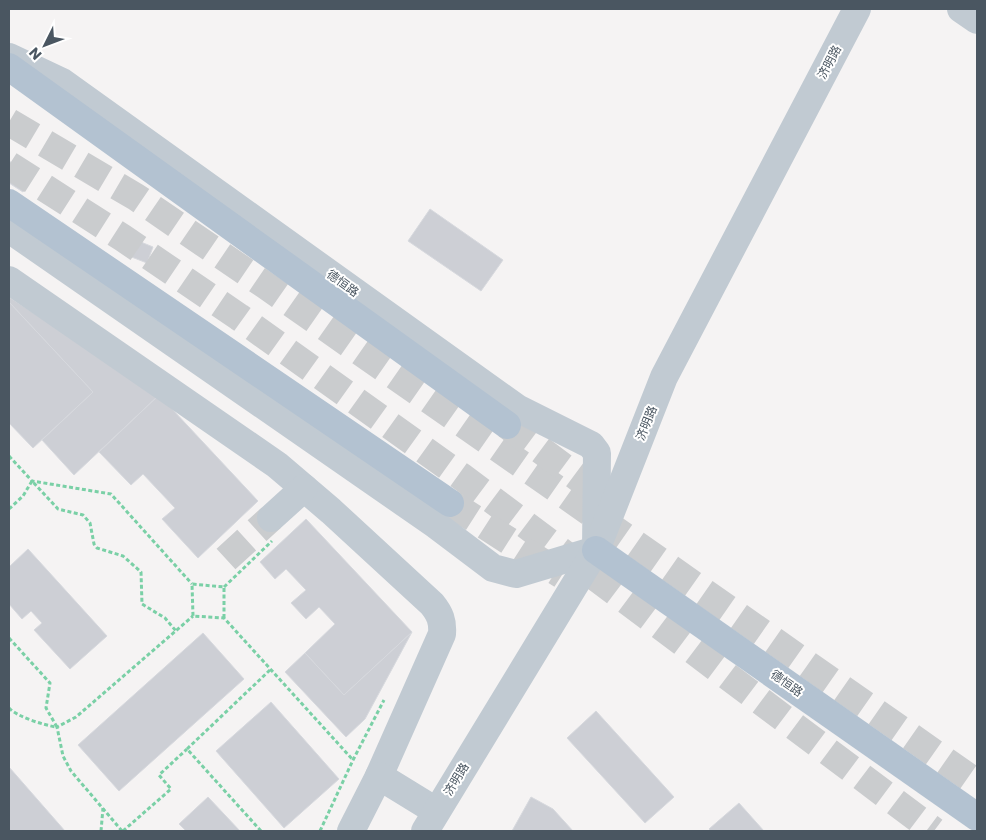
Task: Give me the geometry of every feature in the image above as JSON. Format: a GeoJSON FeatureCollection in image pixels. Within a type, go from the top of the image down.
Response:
{"type":"FeatureCollection","features":[{"type":"Feature","properties":{"kind":"main road"},"geometry":{"type":"LineString","coordinates":[[9,67],[506,425]]}},
{"type":"Feature","properties":{"kind":"main road"},"geometry":{"type":"LineString","coordinates":[[9,203],[450,503]]}},
{"type":"Feature","properties":{"kind":"main road","name":"德恒路"},"geometry":{"type":"LineString","coordinates":[[596,550],[977,817]]}},
{"type":"Feature","properties":{"kind":"street","name":"济明路"},"geometry":{"type":"LineString","coordinates":[[430,821],[596,550],[664,378],[857,9]]}},
{"type":"Feature","properties":{"kind":"street"},"geometry":{"type":"LineString","coordinates":[[962,9],[977,20]]}},
{"type":"Feature","properties":{"kind":"street","name":"德恒路"},"geometry":{"type":"LineString","coordinates":[[9,57],[62,82],[517,408],[591,445],[597,453],[596,550]]}},
{"type":"Feature","properties":{"kind":"street"},"geometry":{"type":"LineString","coordinates":[[9,229],[420,514],[493,568],[516,574],[596,550]]}},
{"type":"Feature","properties":{"kind":"street"},"geometry":{"type":"LineString","coordinates":[[9,280],[276,465],[432,604],[443,622],[442,634],[379,776],[351,831]]}},
{"type":"Feature","properties":{"kind":"street"},"geometry":{"type":"LineString","coordinates":[[271,518],[304,488]]}},
{"type":"Feature","properties":{"kind":"street"},"geometry":{"type":"LineString","coordinates":[[379,776],[430,821]]}},
{"type":"Feature","properties":{"kind":"path"},"geometry":{"type":"LineString","coordinates":[[9,456],[58,509],[83,515],[90,523],[94,544],[97,548],[122,556],[141,572],[142,604],[165,618],[176,630]]}},
{"type":"Feature","properties":{"kind":"path"},"geometry":{"type":"LineString","coordinates":[[9,509],[23,496],[32,481]]}},
{"type":"Feature","properties":{"kind":"path"},"geometry":{"type":"LineString","coordinates":[[32,481],[110,494],[192,584],[193,616]]}},
{"type":"Feature","properties":{"kind":"path"},"geometry":{"type":"LineString","coordinates":[[192,584],[224,586],[224,618],[352,760]]}},
{"type":"Feature","properties":{"kind":"path"},"geometry":{"type":"LineString","coordinates":[[9,708],[12,712],[35,723],[57,728],[76,717],[193,616],[224,618]]}},
{"type":"Feature","properties":{"kind":"path"},"geometry":{"type":"LineString","coordinates":[[9,638],[50,683],[46,708],[57,728],[63,756],[67,763],[122,831],[171,789],[159,775],[270,670]]}},
{"type":"Feature","properties":{"kind":"path"},"geometry":{"type":"LineString","coordinates":[[320,831],[352,760],[389,692]]}},
{"type":"Feature","properties":{"kind":"path"},"geometry":{"type":"LineString","coordinates":[[187,749],[261,831]]}},
{"type":"Feature","properties":{"kind":"path"},"geometry":{"type":"LineString","coordinates":[[101,831],[103,808]]}},
{"type":"Feature","properties":{"kind":"building"},"geometry":{"type":"Polygon","coordinates":[[[9,161],[33,177],[23,192],[9,183],[9,161]]]}},
{"type":"Feature","properties":{"kind":"building"},"geometry":{"type":"Polygon","coordinates":[[[430,209],[503,260],[481,291],[408,241],[430,209]]]}},
{"type":"Feature","properties":{"kind":"building"},"geometry":{"type":"Polygon","coordinates":[[[136,240],[153,247],[147,263],[129,256],[136,240]]]}},
{"type":"Feature","properties":{"kind":"building"},"geometry":{"type":"Polygon","coordinates":[[[9,297],[159,395],[74,475],[42,440],[93,392],[9,302],[9,297]]]}},
{"type":"Feature","properties":{"kind":"building"},"geometry":{"type":"Polygon","coordinates":[[[9,302],[93,392],[33,448],[9,423],[9,302]]]}},
{"type":"Feature","properties":{"kind":"building"},"geometry":{"type":"Polygon","coordinates":[[[159,395],[258,501],[198,558],[162,519],[175,508],[143,474],[131,485],[99,452],[159,395]]]}},
{"type":"Feature","properties":{"kind":"building"},"geometry":{"type":"Polygon","coordinates":[[[306,519],[412,632],[344,695],[305,653],[335,624],[319,607],[306,619],[291,603],[306,590],[286,569],[275,579],[260,562],[306,519]]]}},
{"type":"Feature","properties":{"kind":"building"},"geometry":{"type":"Polygon","coordinates":[[[28,549],[107,636],[70,669],[34,630],[42,623],[31,611],[22,619],[9,604],[9,567],[28,549]]]}},
{"type":"Feature","properties":{"kind":"building"},"geometry":{"type":"Polygon","coordinates":[[[412,632],[365,719],[346,737],[285,672],[305,653],[344,695],[412,632]]]}},
{"type":"Feature","properties":{"kind":"building"},"geometry":{"type":"Polygon","coordinates":[[[203,633],[244,679],[119,791],[78,745],[203,633]]]}},
{"type":"Feature","properties":{"kind":"building"},"geometry":{"type":"Polygon","coordinates":[[[271,702],[339,779],[284,828],[216,751],[271,702]]]}},
{"type":"Feature","properties":{"kind":"building"},"geometry":{"type":"Polygon","coordinates":[[[596,711],[674,797],[645,823],[567,738],[596,711]]]}},
{"type":"Feature","properties":{"kind":"building"},"geometry":{"type":"Polygon","coordinates":[[[9,767],[65,831],[9,831],[9,767]]]}},
{"type":"Feature","properties":{"kind":"building"},"geometry":{"type":"Polygon","coordinates":[[[208,797],[240,831],[186,831],[179,824],[208,797]]]}},
{"type":"Feature","properties":{"kind":"building"},"geometry":{"type":"Polygon","coordinates":[[[531,797],[553,809],[573,831],[512,831],[531,797]]]}},
{"type":"Feature","properties":{"kind":"building"},"geometry":{"type":"Polygon","coordinates":[[[739,803],[764,831],[711,831],[709,829],[739,803]]]}},
{"type":"Feature","properties":{"kind":"tunnel"},"geometry":{"type":"LineString","coordinates":[[9,122],[136,197],[265,285],[977,783]]}},
{"type":"Feature","properties":{"kind":"tunnel"},"geometry":{"type":"LineString","coordinates":[[9,165],[123,238],[239,317],[462,477],[934,831]]}},
{"type":"Feature","properties":{"kind":"tunnel"},"geometry":{"type":"LineString","coordinates":[[507,425],[612,503]]}},
{"type":"Feature","properties":{"kind":"tunnel"},"geometry":{"type":"LineString","coordinates":[[450,503],[562,575]]}},
{"type":"Feature","properties":{"kind":"tunnel"},"geometry":{"type":"LineString","coordinates":[[226,559],[271,518]]}}]}
